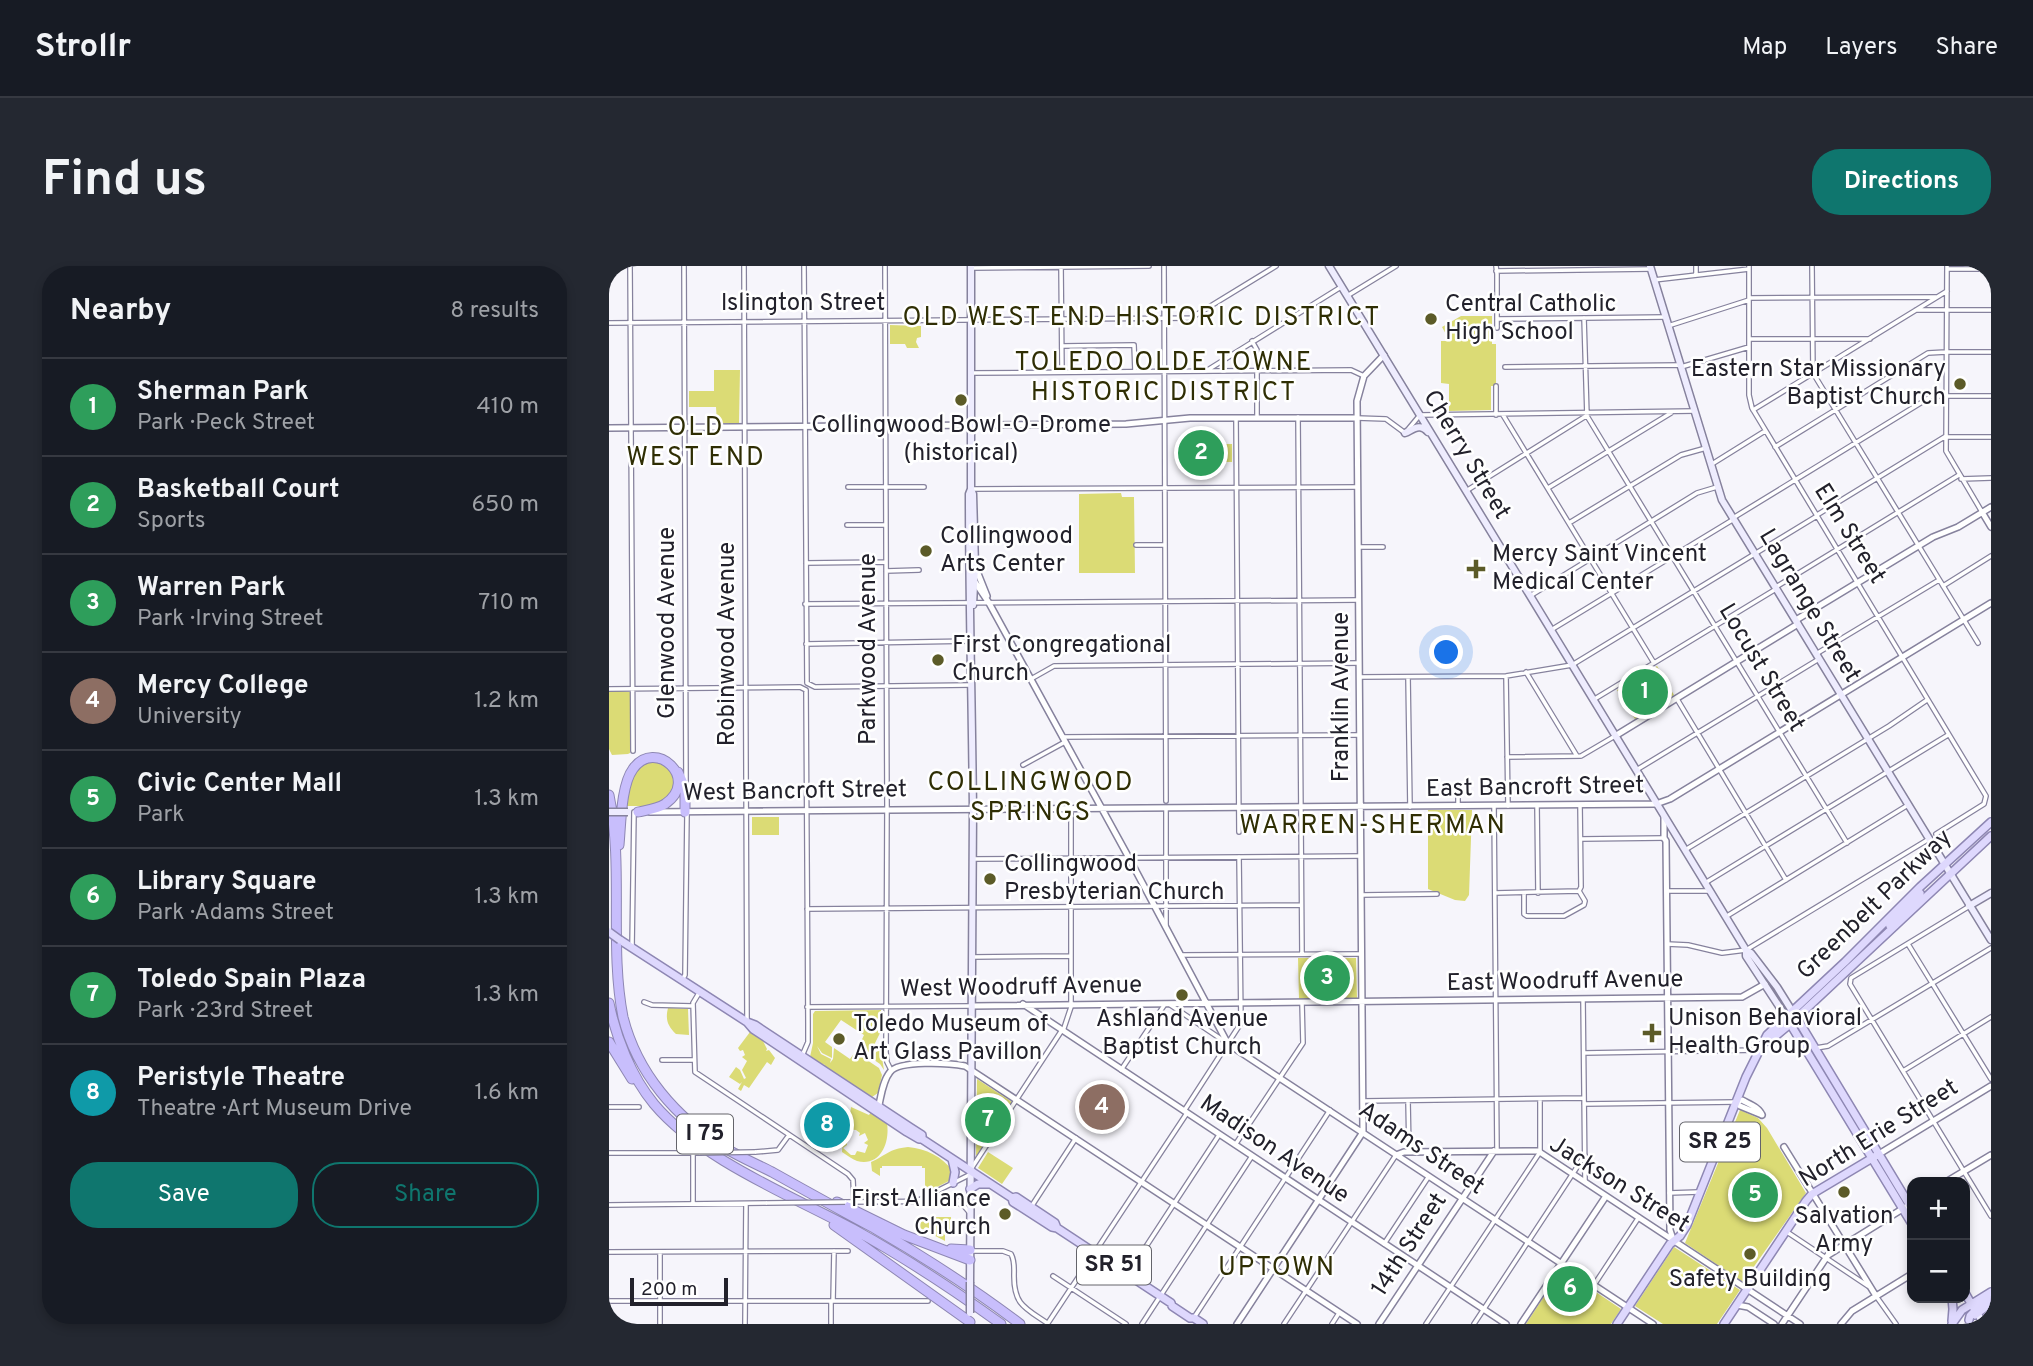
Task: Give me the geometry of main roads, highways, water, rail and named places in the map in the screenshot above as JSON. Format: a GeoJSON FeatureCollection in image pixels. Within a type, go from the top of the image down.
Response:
{"type":"FeatureCollection","features":[{"type":"Feature","properties":{"kind":"highway"},"geometry":{"type":"LineString","coordinates":[[616,906],[621,823],[629,777],[635,765],[647,759],[662,759],[675,768],[685,789],[686,812]]}},
{"type":"Feature","properties":{"kind":"highway"},"geometry":{"type":"LineString","coordinates":[[633,812],[660,807],[671,798],[677,786],[675,768]]}},
{"type":"Feature","properties":{"kind":"highway","name":"I 75"},"geometry":{"type":"LineString","coordinates":[[609,795],[614,834],[615,958],[618,988],[623,1017],[638,1057],[657,1087],[685,1118],[725,1148],[910,1250],[1020,1324]]}},
{"type":"Feature","properties":{"kind":"highway","name":"I 75"},"geometry":{"type":"LineString","coordinates":[[609,1003],[620,1044],[635,1075],[652,1101],[684,1133],[719,1157],[907,1261],[1002,1324]]}},
{"type":"Feature","properties":{"kind":"highway"},"geometry":{"type":"LineString","coordinates":[[609,1042],[631,1079],[644,1096],[652,1101]]}},
{"type":"Feature","properties":{"kind":"highway"},"geometry":{"type":"LineString","coordinates":[[761,1167],[813,1189],[889,1229],[942,1249],[970,1254]]}},
{"type":"Feature","properties":{"kind":"highway"},"geometry":{"type":"LineString","coordinates":[[823,1214],[970,1319]]}},
{"type":"Feature","properties":{"kind":"main road"},"geometry":{"type":"LineString","coordinates":[[970,1319],[973,859],[972,524],[969,494],[971,267]]}},
{"type":"Feature","properties":{"kind":"main road","name":"Cherry Street"},"geometry":{"type":"LineString","coordinates":[[1331,267],[1746,950],[1747,956],[1765,984],[1814,1047],[1875,1156]]}},
{"type":"Feature","properties":{"kind":"main road","name":"Lagrange Street"},"geometry":{"type":"LineString","coordinates":[[1650,268],[1722,500],[1991,940]]}},
{"type":"Feature","properties":{"kind":"main road"},"geometry":{"type":"LineString","coordinates":[[1405,433],[1422,427],[1434,438]]}},
{"type":"Feature","properties":{"kind":"main road"},"geometry":{"type":"LineString","coordinates":[[972,567],[975,581],[972,602]]}},
{"type":"Feature","properties":{"kind":"main road","name":"West Bancroft Street"},"geometry":{"type":"LineString","coordinates":[[609,812],[633,812]]}},
{"type":"Feature","properties":{"kind":"main road"},"geometry":{"type":"LineString","coordinates":[[1950,874],[1952,864],[1991,823]]}},
{"type":"Feature","properties":{"kind":"main road","name":"Greenbelt Parkway"},"geometry":{"type":"LineString","coordinates":[[1791,1017],[1944,865],[1991,823]]}},
{"type":"Feature","properties":{"kind":"main road","name":"Greenbelt Parkway"},"geometry":{"type":"LineString","coordinates":[[1791,1017],[1883,938],[1991,836]]}},
{"type":"Feature","properties":{"kind":"main road"},"geometry":{"type":"LineString","coordinates":[[1883,938],[1895,919],[1942,873],[1944,865]]}},
{"type":"Feature","properties":{"kind":"main road"},"geometry":{"type":"LineString","coordinates":[[1969,906],[1991,893]]}},
{"type":"Feature","properties":{"kind":"main road","name":"SR 51"},"geometry":{"type":"LineString","coordinates":[[609,932],[755,1025],[878,1109],[922,1135],[922,1139],[970,1172],[1012,1198],[1016,1197],[1030,1210],[1055,1223],[1057,1228],[1171,1303],[1171,1306],[1203,1324]]}},
{"type":"Feature","properties":{"kind":"main road","name":"Cherry Street"},"geometry":{"type":"LineString","coordinates":[[1746,950],[1772,979],[1798,1037],[1907,1203]]}},
{"type":"Feature","properties":{"kind":"main road"},"geometry":{"type":"LineString","coordinates":[[1765,1042],[1779,1034],[1791,1017]]}},
{"type":"Feature","properties":{"kind":"main road","name":"SR 25"},"geometry":{"type":"LineString","coordinates":[[1617,1324],[1673,1240],[1686,1228],[1759,1050],[1767,1035],[1791,1017]]}},
{"type":"Feature","properties":{"kind":"main road"},"geometry":{"type":"LineString","coordinates":[[1779,1034],[1788,1033],[1798,1037]]}},
{"type":"Feature","properties":{"kind":"main road","name":"North Erie Street"},"geometry":{"type":"LineString","coordinates":[[1724,1324],[1812,1194],[1875,1156]]}},
{"type":"Feature","properties":{"kind":"main road"},"geometry":{"type":"LineString","coordinates":[[952,1158],[955,1172],[953,1183]]}},
{"type":"Feature","properties":{"kind":"main road"},"geometry":{"type":"LineString","coordinates":[[970,1189],[981,1183],[991,1184]]}},
{"type":"Feature","properties":{"kind":"main road"},"geometry":{"type":"LineString","coordinates":[[1969,1323],[1975,1309],[1991,1293]]}},
{"type":"Feature","properties":{"kind":"main road"},"geometry":{"type":"LineString","coordinates":[[1970,1301],[1982,1324]]}},
{"type":"Feature","properties":{"kind":"main road"},"geometry":{"type":"LineString","coordinates":[[1951,1324],[1954,1303]]}},
{"type":"Feature","properties":{"kind":"main road"},"geometry":{"type":"LineString","coordinates":[[1958,1303],[1969,1323]]}},
{"type":"Feature","properties":{"kind":"main road"},"geometry":{"type":"LineString","coordinates":[[1963,1309],[1975,1309],[1991,1303]]}},
{"type":"Feature","properties":{"kind":"main road"},"geometry":{"type":"LineString","coordinates":[[1951,1324],[1963,1309]]}},
{"type":"Feature","properties":{"kind":"place","name":"Central Catholic High School"},"geometry":{"type":"Point","coordinates":[1431,319]}},
{"type":"Feature","properties":{"kind":"place","name":"Eastern Star Missionary Baptist Church"},"geometry":{"type":"Point","coordinates":[1960,384]}},
{"type":"Feature","properties":{"kind":"place","name":"Collingwood Bowl-O-Drome (historical)"},"geometry":{"type":"Point","coordinates":[961,400]}},
{"type":"Feature","properties":{"kind":"place","name":"Basketball Court"},"geometry":{"type":"Point","coordinates":[1201,453]}},
{"type":"Feature","properties":{"kind":"place","name":"Collingwood Arts Center"},"geometry":{"type":"Point","coordinates":[926,551]}},
{"type":"Feature","properties":{"kind":"place","name":"Mercy Saint Vincent Medical Center"},"geometry":{"type":"Point","coordinates":[1476,569]}},
{"type":"Feature","properties":{"kind":"place","name":"First Congregational Church"},"geometry":{"type":"Point","coordinates":[938,660]}},
{"type":"Feature","properties":{"kind":"place","name":"Sherman Park"},"geometry":{"type":"Point","coordinates":[1645,692]}},
{"type":"Feature","properties":{"kind":"place","name":"Collingwood Presbyterian Church"},"geometry":{"type":"Point","coordinates":[990,879]}},
{"type":"Feature","properties":{"kind":"place","name":"Warren Park"},"geometry":{"type":"Point","coordinates":[1327,978]}},
{"type":"Feature","properties":{"kind":"place","name":"Ashland Avenue Baptist Church"},"geometry":{"type":"Point","coordinates":[1182,995]}},
{"type":"Feature","properties":{"kind":"place","name":"Unison Behavioral Health Group"},"geometry":{"type":"Point","coordinates":[1652,1033]}},
{"type":"Feature","properties":{"kind":"place","name":"Toledo Museum of Art Glass Pavillon"},"geometry":{"type":"Point","coordinates":[839,1039]}},
{"type":"Feature","properties":{"kind":"place","name":"Mercy College"},"geometry":{"type":"Point","coordinates":[1102,1107]}},
{"type":"Feature","properties":{"kind":"place","name":"Toledo Spain Plaza"},"geometry":{"type":"Point","coordinates":[988,1120]}},
{"type":"Feature","properties":{"kind":"place","name":"Peristyle Theatre"},"geometry":{"type":"Point","coordinates":[827,1125]}},
{"type":"Feature","properties":{"kind":"place","name":"Salvation Army"},"geometry":{"type":"Point","coordinates":[1844,1192]}},
{"type":"Feature","properties":{"kind":"place","name":"Civic Center Mall"},"geometry":{"type":"Point","coordinates":[1755,1195]}},
{"type":"Feature","properties":{"kind":"place","name":"First Alliance Church"},"geometry":{"type":"Point","coordinates":[1005,1214]}},
{"type":"Feature","properties":{"kind":"place","name":"Safety Building"},"geometry":{"type":"Point","coordinates":[1750,1254]}},
{"type":"Feature","properties":{"kind":"place","name":"Library Square"},"geometry":{"type":"Point","coordinates":[1570,1289]}},
{"type":"Feature","properties":{"kind":"district","name":"OLD WEST END HISTORIC DISTRICT"},"geometry":{"type":"Point","coordinates":[1142,318]}},
{"type":"Feature","properties":{"kind":"district","name":"TOLEDO OLDE TOWNE HISTORIC DISTRICT"},"geometry":{"type":"Point","coordinates":[1164,378]}},
{"type":"Feature","properties":{"kind":"district","name":"OLD WEST END"},"geometry":{"type":"Point","coordinates":[696,443]}},
{"type":"Feature","properties":{"kind":"district","name":"COLLINGWOOD SPRINGS"},"geometry":{"type":"Point","coordinates":[1031,798]}},
{"type":"Feature","properties":{"kind":"district","name":"WARREN-SHERMAN"},"geometry":{"type":"Point","coordinates":[1373,826]}},
{"type":"Feature","properties":{"kind":"district","name":"UPTOWN"},"geometry":{"type":"Point","coordinates":[1277,1268]}}]}
